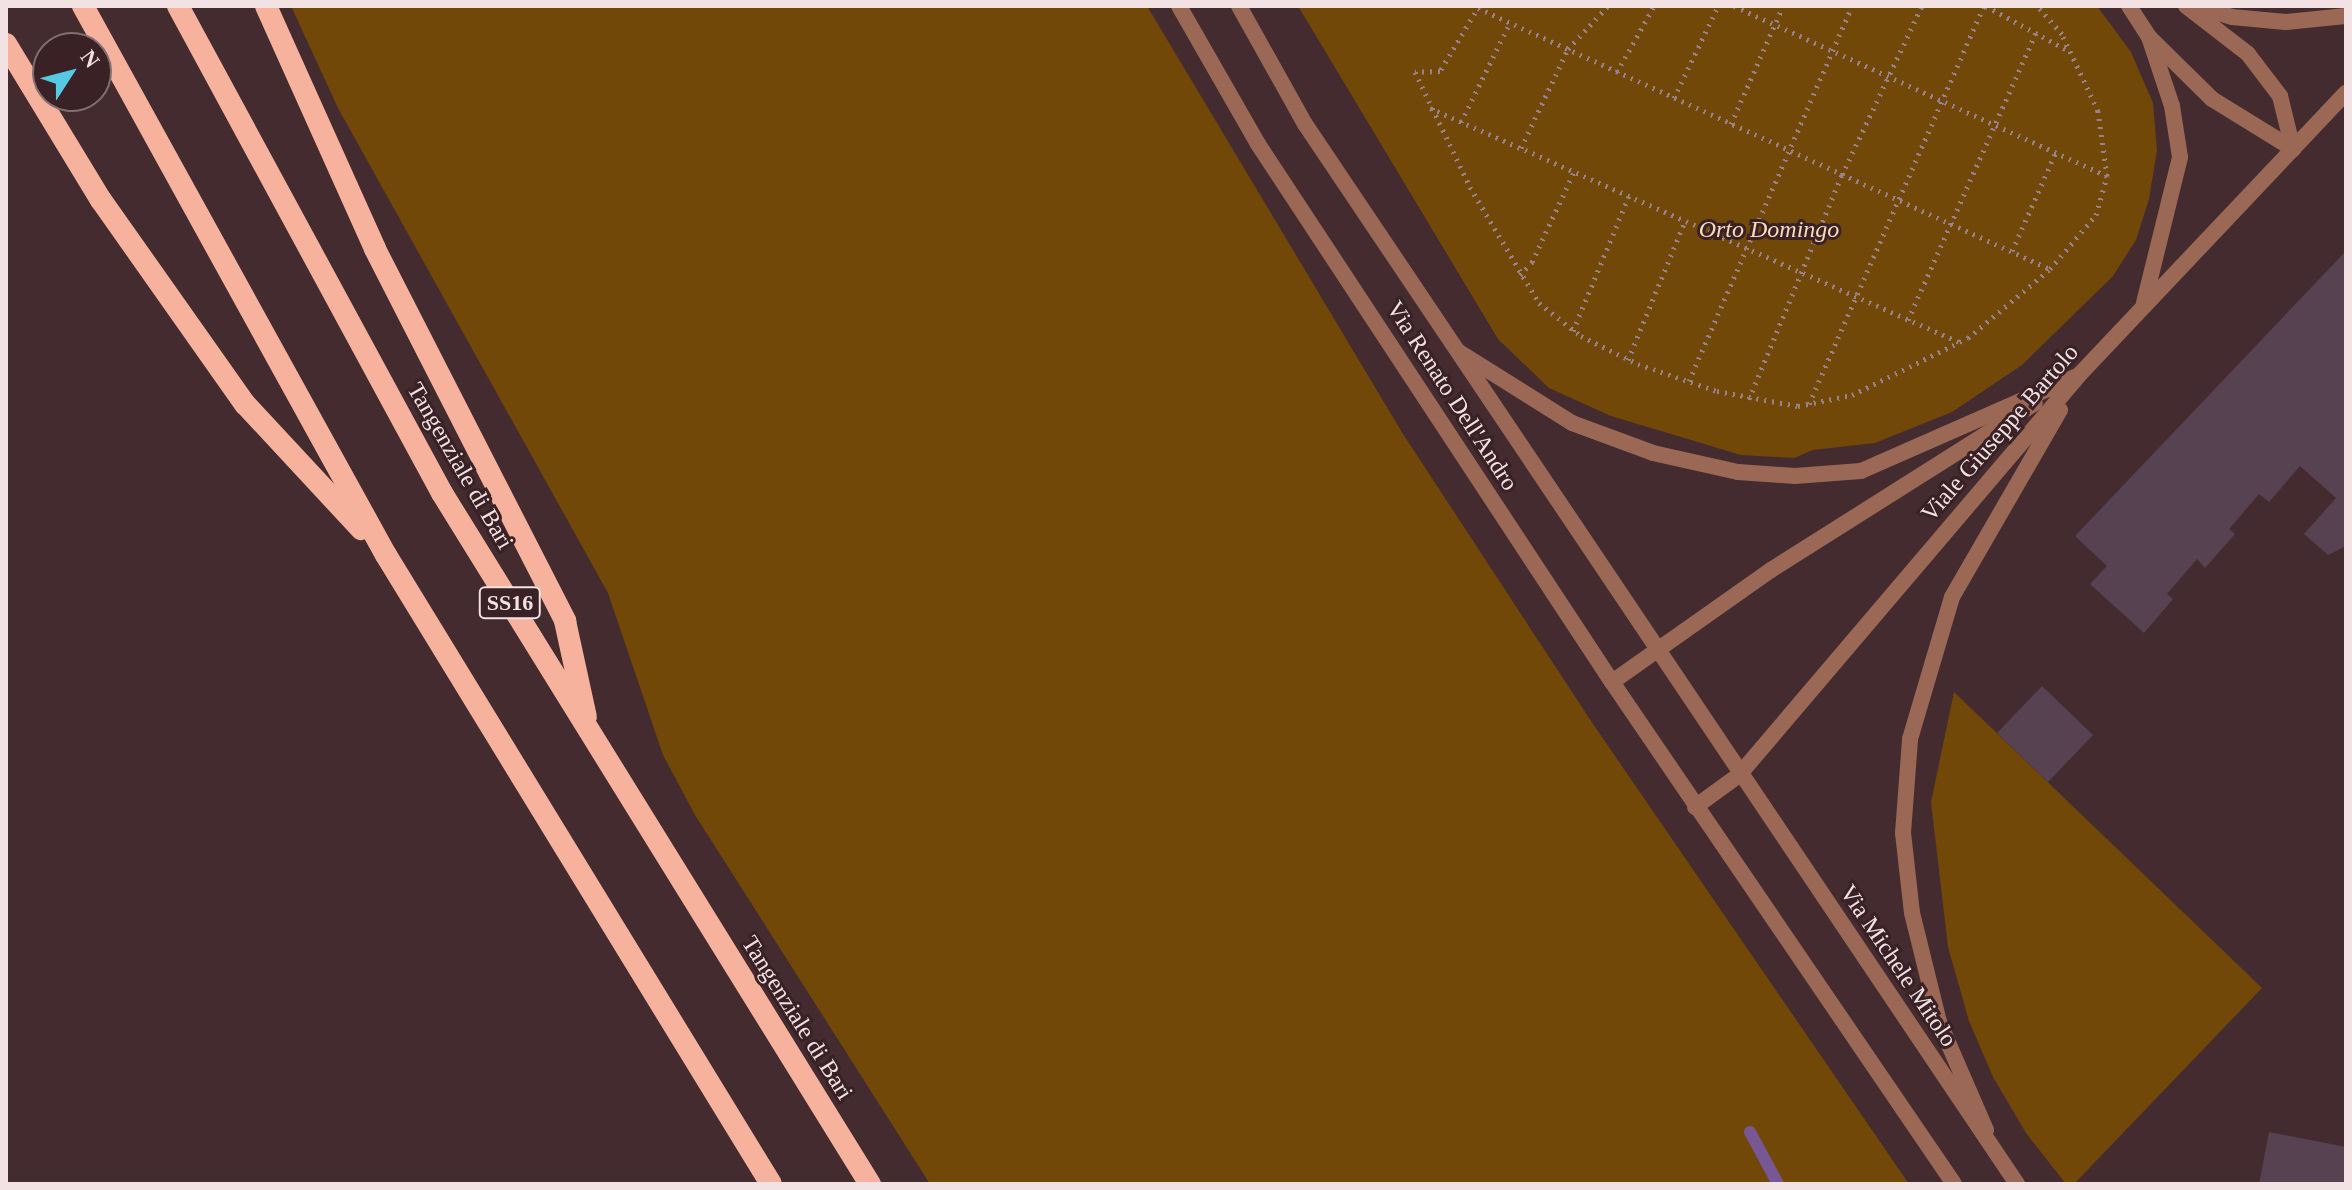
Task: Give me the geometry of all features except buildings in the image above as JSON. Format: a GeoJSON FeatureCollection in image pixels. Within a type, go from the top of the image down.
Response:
{"type":"FeatureCollection","features":[{"type":"Feature","properties":{"kind":"highway"},"geometry":{"type":"LineString","coordinates":[[83,6],[386,555],[771,1184]]}},
{"type":"Feature","properties":{"kind":"highway","name":"Tangenziale di Bari"},"geometry":{"type":"LineString","coordinates":[[178,6],[442,493],[870,1184]]}},
{"type":"Feature","properties":{"kind":"highway"},"geometry":{"type":"LineString","coordinates":[[266,6],[375,249],[565,621],[590,734]]}},
{"type":"Feature","properties":{"kind":"highway"},"geometry":{"type":"LineString","coordinates":[[6,44],[101,200],[245,404],[386,555]]}},
{"type":"Feature","properties":{"kind":"street","name":"Via Renato Dell'Andro"},"geometry":{"type":"LineString","coordinates":[[1179,6],[1258,144],[1695,807]]}},
{"type":"Feature","properties":{"kind":"street","name":"Via Renato Dell'Andro"},"geometry":{"type":"LineString","coordinates":[[1239,6],[1305,124],[1739,775]]}},
{"type":"Feature","properties":{"kind":"street"},"geometry":{"type":"LineString","coordinates":[[2129,6],[2149,37],[2212,99],[2293,149]]}},
{"type":"Feature","properties":{"kind":"street"},"geometry":{"type":"LineString","coordinates":[[2186,6],[2248,54],[2280,96],[2293,149]]}},
{"type":"Feature","properties":{"kind":"street"},"geometry":{"type":"LineString","coordinates":[[2194,6],[2286,22],[2346,16]]}},
{"type":"Feature","properties":{"kind":"street"},"geometry":{"type":"LineString","coordinates":[[2143,308],[2180,157],[2172,106],[2149,37]]}},
{"type":"Feature","properties":{"kind":"street","name":"Viale Giuseppe Bartolo"},"geometry":{"type":"LineString","coordinates":[[1695,807],[1739,775],[2080,374],[2346,93]]}},
{"type":"Feature","properties":{"kind":"street"},"geometry":{"type":"LineString","coordinates":[[1454,348],[1572,423],[1653,453],[1738,472],[1795,476],[1861,471],[2080,374]]}},
{"type":"Feature","properties":{"kind":"street"},"geometry":{"type":"LineString","coordinates":[[1612,682],[1771,570],[2080,374]]}},
{"type":"Feature","properties":{"kind":"street"},"geometry":{"type":"LineString","coordinates":[[1996,1153],[1939,1022],[1912,913],[1903,833],[1910,739],[1952,597],[2080,374]]}},
{"type":"Feature","properties":{"kind":"street","name":"Via Michele Mitolo"},"geometry":{"type":"LineString","coordinates":[[1739,775],[2017,1184]]}},
{"type":"Feature","properties":{"kind":"street"},"geometry":{"type":"LineString","coordinates":[[1695,807],[1954,1184]]}},
{"type":"Feature","properties":{"kind":"path"},"geometry":{"type":"LineString","coordinates":[[1521,148],[1568,49],[1608,6]]}},
{"type":"Feature","properties":{"kind":"path"},"geometry":{"type":"LineString","coordinates":[[1617,72],[1654,6]]}},
{"type":"Feature","properties":{"kind":"path"},"geometry":{"type":"LineString","coordinates":[[1674,98],[1718,6]]}},
{"type":"Feature","properties":{"kind":"path"},"geometry":{"type":"LineString","coordinates":[[1734,6],[2107,176]]}},
{"type":"Feature","properties":{"kind":"path"},"geometry":{"type":"LineString","coordinates":[[1731,124],[1783,6]]}},
{"type":"Feature","properties":{"kind":"path"},"geometry":{"type":"LineString","coordinates":[[1689,381],[1852,6]]}},
{"type":"Feature","properties":{"kind":"path"},"geometry":{"type":"LineString","coordinates":[[1749,399],[1842,175],[1922,6]]}},
{"type":"Feature","properties":{"kind":"path"},"geometry":{"type":"LineString","coordinates":[[1809,404],[1902,201],[1985,6],[2072,53]]}},
{"type":"Feature","properties":{"kind":"path"},"geometry":{"type":"LineString","coordinates":[[2038,6],[2072,53],[2098,111],[2107,176],[2096,215],[2050,269],[2012,306],[1960,342],[1852,395],[1809,404],[1749,399],[1628,360],[1573,331],[1539,303],[1520,275],[1429,107],[1415,72],[1440,71],[1479,7],[2050,269]]}},
{"type":"Feature","properties":{"kind":"path"},"geometry":{"type":"LineString","coordinates":[[1461,122],[1510,23]]}},
{"type":"Feature","properties":{"kind":"path"},"geometry":{"type":"LineString","coordinates":[[1908,320],[1954,226],[2036,32]]}},
{"type":"Feature","properties":{"kind":"path"},"geometry":{"type":"LineString","coordinates":[[1429,107],[1960,342]]}},
{"type":"Feature","properties":{"kind":"path"},"geometry":{"type":"LineString","coordinates":[[2012,251],[2056,152]]}},
{"type":"Feature","properties":{"kind":"path"},"geometry":{"type":"LineString","coordinates":[[1520,275],[1532,262],[1574,172]]}},
{"type":"Feature","properties":{"kind":"path"},"geometry":{"type":"LineString","coordinates":[[1573,331],[1629,196]]}},
{"type":"Feature","properties":{"kind":"path"},"geometry":{"type":"LineString","coordinates":[[1628,360],[1685,221]]}},
{"type":"Feature","properties":{"kind":"green space"},"geometry":{"type":"Polygon","coordinates":[[[291,6],[1147,6],[1403,434],[1593,724],[1909,1184],[930,1184],[695,815],[663,755],[608,593],[338,108],[291,6]]]}},
{"type":"Feature","properties":{"kind":"green space","name":"Orto Domingo"},"geometry":{"type":"Polygon","coordinates":[[[1298,6],[2097,6],[2131,52],[2153,103],[2157,150],[2149,199],[2136,240],[2113,276],[2022,365],[1952,412],[1875,443],[1813,450],[1794,458],[1741,455],[1611,416],[1549,388],[1498,339],[1298,6]]]}},
{"type":"Feature","properties":{"kind":"green space"},"geometry":{"type":"Polygon","coordinates":[[[1954,692],[2262,988],[2074,1184],[2066,1184],[2026,1133],[1993,1077],[1969,1021],[1948,947],[1931,802],[1954,692]]]}},
{"type":"Feature","properties":{"kind":"waterway"},"geometry":{"type":"LineString","coordinates":[[1750,1132],[1778,1184]]}}]}
